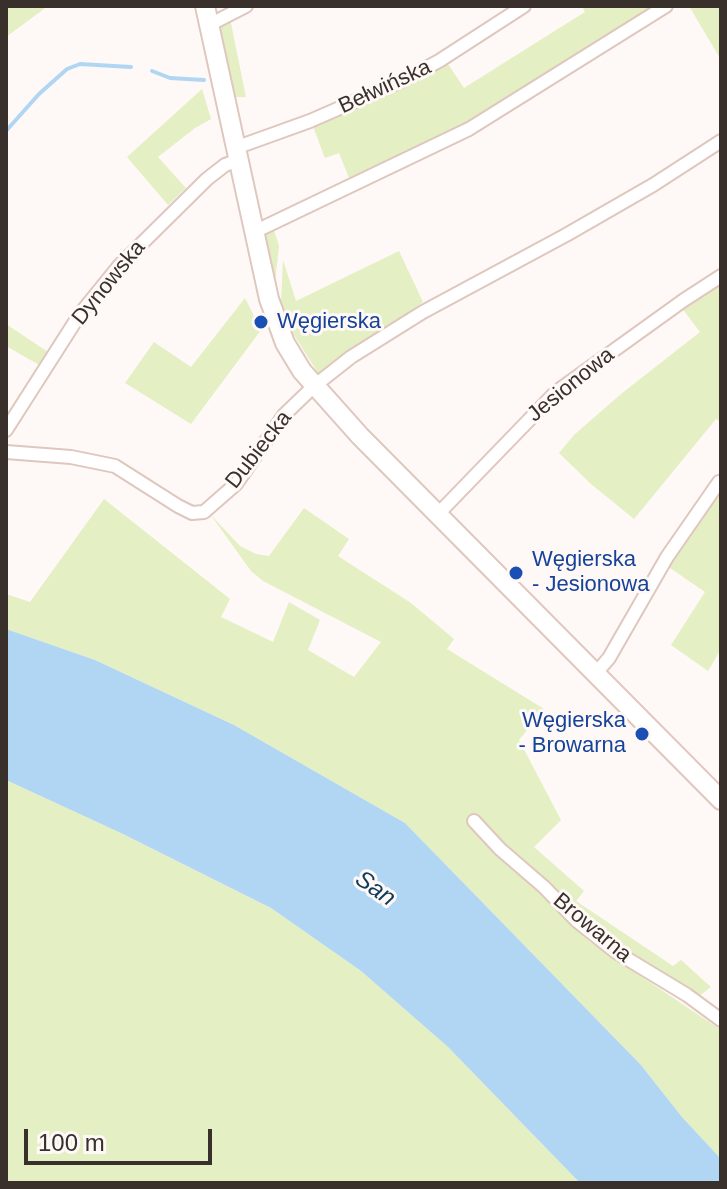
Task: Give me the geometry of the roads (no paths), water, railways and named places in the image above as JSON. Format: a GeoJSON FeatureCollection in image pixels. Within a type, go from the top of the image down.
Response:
{"type":"FeatureCollection","features":[{"type":"Feature","properties":{"kind":"main road"},"geometry":{"type":"LineString","coordinates":[[205,6],[277,324],[285,343],[313,387],[721,800]]}},
{"type":"Feature","properties":{"kind":"street"},"geometry":{"type":"LineString","coordinates":[[209,25],[246,6]]}},
{"type":"Feature","properties":{"kind":"street","name":"Bełwińska"},"geometry":{"type":"LineString","coordinates":[[237,154],[399,82],[450,54],[524,6]]}},
{"type":"Feature","properties":{"kind":"street"},"geometry":{"type":"LineString","coordinates":[[254,232],[469,129],[666,6]]}},
{"type":"Feature","properties":{"kind":"street","name":"Dubiecka"},"geometry":{"type":"LineString","coordinates":[[6,452],[78,457],[115,466],[178,506],[192,513],[204,512],[236,484],[284,415],[351,357],[423,312],[566,235],[721,141]]}},
{"type":"Feature","properties":{"kind":"street","name":"Dynowska"},"geometry":{"type":"LineString","coordinates":[[6,430],[80,314],[119,266],[207,179],[237,154]]}},
{"type":"Feature","properties":{"kind":"street","name":"Jesionowa"},"geometry":{"type":"LineString","coordinates":[[438,514],[556,392],[721,276]]}},
{"type":"Feature","properties":{"kind":"street"},"geometry":{"type":"LineString","coordinates":[[596,673],[609,658],[667,557],[719,482]]}},
{"type":"Feature","properties":{"kind":"street","name":"Browarna"},"geometry":{"type":"LineString","coordinates":[[474,821],[577,921],[616,952],[687,995],[721,1020]]}},
{"type":"Feature","properties":{"kind":"water","name":"San"},"geometry":{"type":"Polygon","coordinates":[[[6,629],[95,660],[234,725],[405,823],[641,1065],[682,1117],[721,1159],[721,1183],[580,1183],[448,1047],[361,971],[271,908],[6,780],[6,629]]]}},
{"type":"Feature","properties":{"kind":"waterway"},"geometry":{"type":"LineString","coordinates":[[6,131],[39,94],[67,69],[80,64],[131,67]]}},
{"type":"Feature","properties":{"kind":"waterway"},"geometry":{"type":"LineString","coordinates":[[152,71],[170,78],[204,80]]}},
{"type":"Feature","properties":{"kind":"place","name":"Węgierska"},"geometry":{"type":"Point","coordinates":[261,322]}},
{"type":"Feature","properties":{"kind":"place","name":"Węgierska - Jesionowa"},"geometry":{"type":"Point","coordinates":[516,573]}},
{"type":"Feature","properties":{"kind":"place","name":"Węgierska - Browarna"},"geometry":{"type":"Point","coordinates":[642,734]}}]}
